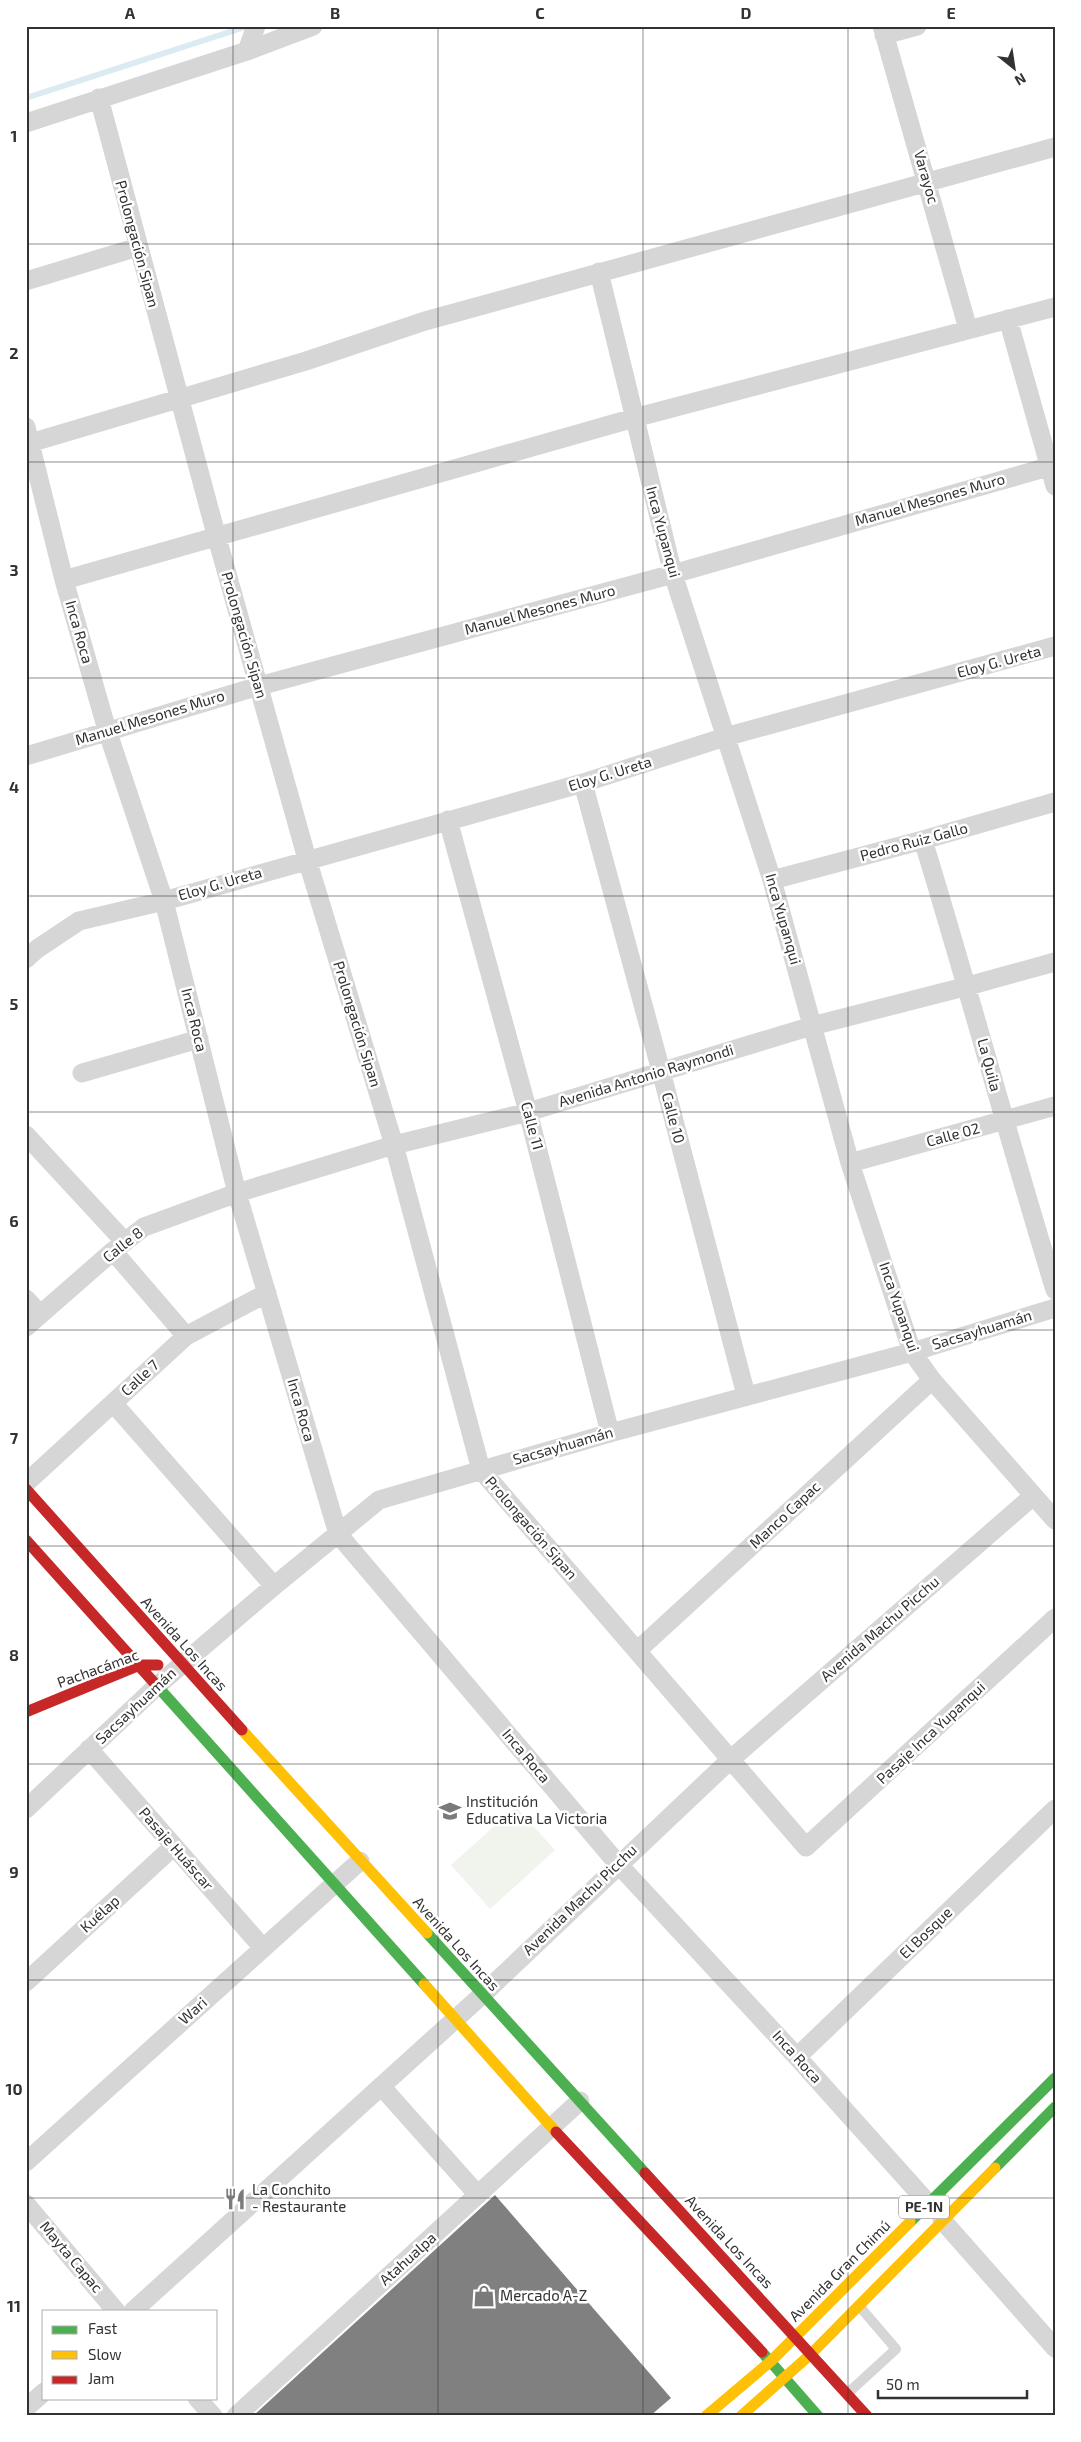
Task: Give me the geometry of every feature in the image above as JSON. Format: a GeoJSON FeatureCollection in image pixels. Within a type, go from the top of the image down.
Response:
{"type":"FeatureCollection","features":[{"type":"Feature","properties":{"kind":"main road","name":"Avenida Los Incas"},"geometry":{"type":"LineString","coordinates":[[26,1488],[182,1664],[866,2416]]}},
{"type":"Feature","properties":{"kind":"main road"},"geometry":{"type":"LineString","coordinates":[[26,1540],[158,1685],[552,2127],[770,2361],[818,2416]]}},
{"type":"Feature","properties":{"kind":"main road","name":"Pachacámac"},"geometry":{"type":"LineString","coordinates":[[26,1712],[140,1666],[182,1664]]}},
{"type":"Feature","properties":{"kind":"main road","name":"Avenida Gran Chimú"},"geometry":{"type":"LineString","coordinates":[[706,2416],[796,2337],[1055,2078]]}},
{"type":"Feature","properties":{"kind":"main road","name":"PE-1N"},"geometry":{"type":"LineString","coordinates":[[741,2416],[811,2354],[1055,2107]]}},
{"type":"Feature","properties":{"kind":"street"},"geometry":{"type":"LineString","coordinates":[[247,51],[256,26]]}},
{"type":"Feature","properties":{"kind":"street"},"geometry":{"type":"LineString","coordinates":[[26,123],[247,51],[313,26]]}},
{"type":"Feature","properties":{"kind":"street"},"geometry":{"type":"LineString","coordinates":[[883,31],[917,26]]}},
{"type":"Feature","properties":{"kind":"street","name":"Varayoc"},"geometry":{"type":"LineString","coordinates":[[883,31],[928,182],[968,329]]}},
{"type":"Feature","properties":{"kind":"street","name":"Prolongación Sipan"},"geometry":{"type":"LineString","coordinates":[[99,98],[179,399],[307,859],[394,1145],[480,1470],[638,1650],[806,1847]]}},
{"type":"Feature","properties":{"kind":"street"},"geometry":{"type":"LineString","coordinates":[[28,435],[179,399],[306,361],[425,321],[1055,147]]}},
{"type":"Feature","properties":{"kind":"street"},"geometry":{"type":"LineString","coordinates":[[26,281],[138,247]]}},
{"type":"Feature","properties":{"kind":"street","name":"Inca Yupanqui"},"geometry":{"type":"LineString","coordinates":[[599,272],[673,574],[724,737],[772,880],[850,1163],[912,1352],[932,1380],[1055,1520]]}},
{"type":"Feature","properties":{"kind":"street"},"geometry":{"type":"LineString","coordinates":[[64,580],[634,418],[1055,307]]}},
{"type":"Feature","properties":{"kind":"street"},"geometry":{"type":"LineString","coordinates":[[1008,318],[1052,465],[1055,486]]}},
{"type":"Feature","properties":{"kind":"street","name":"Inca Roca"},"geometry":{"type":"LineString","coordinates":[[28,435],[64,580],[107,730],[164,900],[237,1193],[338,1534],[618,1864],[797,2057],[928,2203]]}},
{"type":"Feature","properties":{"kind":"street","name":"Manuel Mesones Muro"},"geometry":{"type":"LineString","coordinates":[[26,756],[107,730],[259,686],[673,574],[1052,465]]}},
{"type":"Feature","properties":{"kind":"street","name":"Eloy G. Ureta"},"geometry":{"type":"LineString","coordinates":[[26,959],[37,949],[79,921],[164,900],[583,783],[724,737],[1055,646]]}},
{"type":"Feature","properties":{"kind":"street","name":"Calle 10"},"geometry":{"type":"LineString","coordinates":[[583,783],[746,1395]]}},
{"type":"Feature","properties":{"kind":"street","name":"Pedro Ruiz Gallo"},"geometry":{"type":"LineString","coordinates":[[772,880],[923,840],[1055,802]]}},
{"type":"Feature","properties":{"kind":"street","name":"Calle 11"},"geometry":{"type":"LineString","coordinates":[[448,820],[528,1112],[610,1433]]}},
{"type":"Feature","properties":{"kind":"street","name":"La Quila"},"geometry":{"type":"LineString","coordinates":[[923,840],[968,986],[1003,1121],[1055,1290]]}},
{"type":"Feature","properties":{"kind":"street","name":"Avenida Antonio Raymondi"},"geometry":{"type":"LineString","coordinates":[[237,1193],[394,1145],[528,1112],[812,1026],[1055,962]]}},
{"type":"Feature","properties":{"kind":"street"},"geometry":{"type":"LineString","coordinates":[[82,1074],[199,1039]]}},
{"type":"Feature","properties":{"kind":"street","name":"Calle 02"},"geometry":{"type":"LineString","coordinates":[[850,1163],[1055,1106]]}},
{"type":"Feature","properties":{"kind":"street"},"geometry":{"type":"LineString","coordinates":[[26,1135],[119,1247],[186,1336]]}},
{"type":"Feature","properties":{"kind":"street","name":"Calle 8"},"geometry":{"type":"LineString","coordinates":[[26,1327],[144,1227],[237,1193]]}},
{"type":"Feature","properties":{"kind":"street","name":"Calle 7"},"geometry":{"type":"LineString","coordinates":[[26,1483],[186,1336],[267,1293]]}},
{"type":"Feature","properties":{"kind":"street"},"geometry":{"type":"LineString","coordinates":[[26,1299],[40,1314]]}},
{"type":"Feature","properties":{"kind":"street","name":"Sacsayhuamán"},"geometry":{"type":"LineString","coordinates":[[26,1809],[158,1685],[379,1500],[746,1395],[912,1352],[1055,1308]]}},
{"type":"Feature","properties":{"kind":"street","name":"Manco Capac"},"geometry":{"type":"LineString","coordinates":[[638,1650],[932,1380]]}},
{"type":"Feature","properties":{"kind":"street"},"geometry":{"type":"LineString","coordinates":[[113,1403],[274,1586]]}},
{"type":"Feature","properties":{"kind":"street","name":"Avenida Machu Picchu"},"geometry":{"type":"LineString","coordinates":[[134,2310],[456,2019],[730,1760],[1033,1496]]}},
{"type":"Feature","properties":{"kind":"street","name":"Pasaje Inca Yupanqui"},"geometry":{"type":"LineString","coordinates":[[806,1847],[1055,1618]]}},
{"type":"Feature","properties":{"kind":"street","name":"Pasaje Huáscar"},"geometry":{"type":"LineString","coordinates":[[90,1750],[263,1948]]}},
{"type":"Feature","properties":{"kind":"street","name":"El Bosque"},"geometry":{"type":"LineString","coordinates":[[797,2057],[1055,1809]]}},
{"type":"Feature","properties":{"kind":"street","name":"Kuélap"},"geometry":{"type":"LineString","coordinates":[[26,1982],[174,1846]]}},
{"type":"Feature","properties":{"kind":"street","name":"Wari"},"geometry":{"type":"LineString","coordinates":[[26,2162],[360,1860]]}},
{"type":"Feature","properties":{"kind":"street"},"geometry":{"type":"LineString","coordinates":[[381,2086],[478,2195]]}},
{"type":"Feature","properties":{"kind":"street","name":"Atahualpa"},"geometry":{"type":"LineString","coordinates":[[236,2416],[580,2101]]}},
{"type":"Feature","properties":{"kind":"street","name":"Mayta Capac"},"geometry":{"type":"LineString","coordinates":[[26,2204],[115,2310]]}},
{"type":"Feature","properties":{"kind":"street"},"geometry":{"type":"LineString","coordinates":[[942,2220],[1055,2348]]}},
{"type":"Feature","properties":{"kind":"street"},"geometry":{"type":"LineString","coordinates":[[26,2408],[42,2394]]}},
{"type":"Feature","properties":{"kind":"street"},"geometry":{"type":"LineString","coordinates":[[199,2400],[213,2416]]}},
{"type":"Feature","properties":{"kind":"lane"},"geometry":{"type":"LineString","coordinates":[[847,2394],[896,2349],[858,2305]]}},
{"type":"Feature","properties":{"kind":"shaded area"},"geometry":{"type":"Polygon","coordinates":[[[516,1807],[555,1850],[490,1909],[451,1865],[516,1807]]]}},
{"type":"Feature","properties":{"kind":"building","name":"Mercado A-Z"},"geometry":{"type":"Polygon","coordinates":[[[495,2195],[671,2398],[650,2416],[253,2416],[495,2195]]]}},
{"type":"Feature","properties":{"kind":"waterway"},"geometry":{"type":"LineString","coordinates":[[26,98],[248,26]]}},
{"type":"Feature","properties":{"kind":"traffic: fast"},"geometry":{"type":"LineString","coordinates":[[158,1687],[424,1984]]}},
{"type":"Feature","properties":{"kind":"traffic: fast"},"geometry":{"type":"LineString","coordinates":[[427,1933],[645,2173]]}},
{"type":"Feature","properties":{"kind":"traffic: fast"},"geometry":{"type":"LineString","coordinates":[[910,2222],[1055,2078]]}},
{"type":"Feature","properties":{"kind":"traffic: fast"},"geometry":{"type":"LineString","coordinates":[[995,2168],[1055,2107]]}},
{"type":"Feature","properties":{"kind":"traffic: fast"},"geometry":{"type":"LineString","coordinates":[[762,2352],[818,2416]]}},
{"type":"Feature","properties":{"kind":"traffic: slow"},"geometry":{"type":"LineString","coordinates":[[242,1730],[427,1933]]}},
{"type":"Feature","properties":{"kind":"traffic: slow"},"geometry":{"type":"LineString","coordinates":[[424,1984],[556,2132]]}},
{"type":"Feature","properties":{"kind":"traffic: slow"},"geometry":{"type":"LineString","coordinates":[[741,2416],[811,2354],[995,2168]]}},
{"type":"Feature","properties":{"kind":"traffic: slow"},"geometry":{"type":"LineString","coordinates":[[706,2416],[771,2361],[910,2222]]}},
{"type":"Feature","properties":{"kind":"traffic: jam"},"geometry":{"type":"LineString","coordinates":[[26,1489],[242,1730]]}},
{"type":"Feature","properties":{"kind":"traffic: jam"},"geometry":{"type":"LineString","coordinates":[[26,1540],[158,1687]]}},
{"type":"Feature","properties":{"kind":"traffic: jam"},"geometry":{"type":"LineString","coordinates":[[26,1712],[140,1665],[158,1665]]}},
{"type":"Feature","properties":{"kind":"traffic: jam"},"geometry":{"type":"LineString","coordinates":[[556,2132],[762,2352]]}},
{"type":"Feature","properties":{"kind":"traffic: jam"},"geometry":{"type":"LineString","coordinates":[[645,2173],[867,2416]]}},
{"type":"Feature","properties":{"kind":"place","name":"Institución Educativa La Victoria"},"geometry":{"type":"Point","coordinates":[450,1811]}},
{"type":"Feature","properties":{"kind":"place","name":"La Conchito - Restaurante"},"geometry":{"type":"Point","coordinates":[235,2199]}},
{"type":"Feature","properties":{"kind":"place","name":"Mercado A-Z"},"geometry":{"type":"Point","coordinates":[484,2296]}}]}
